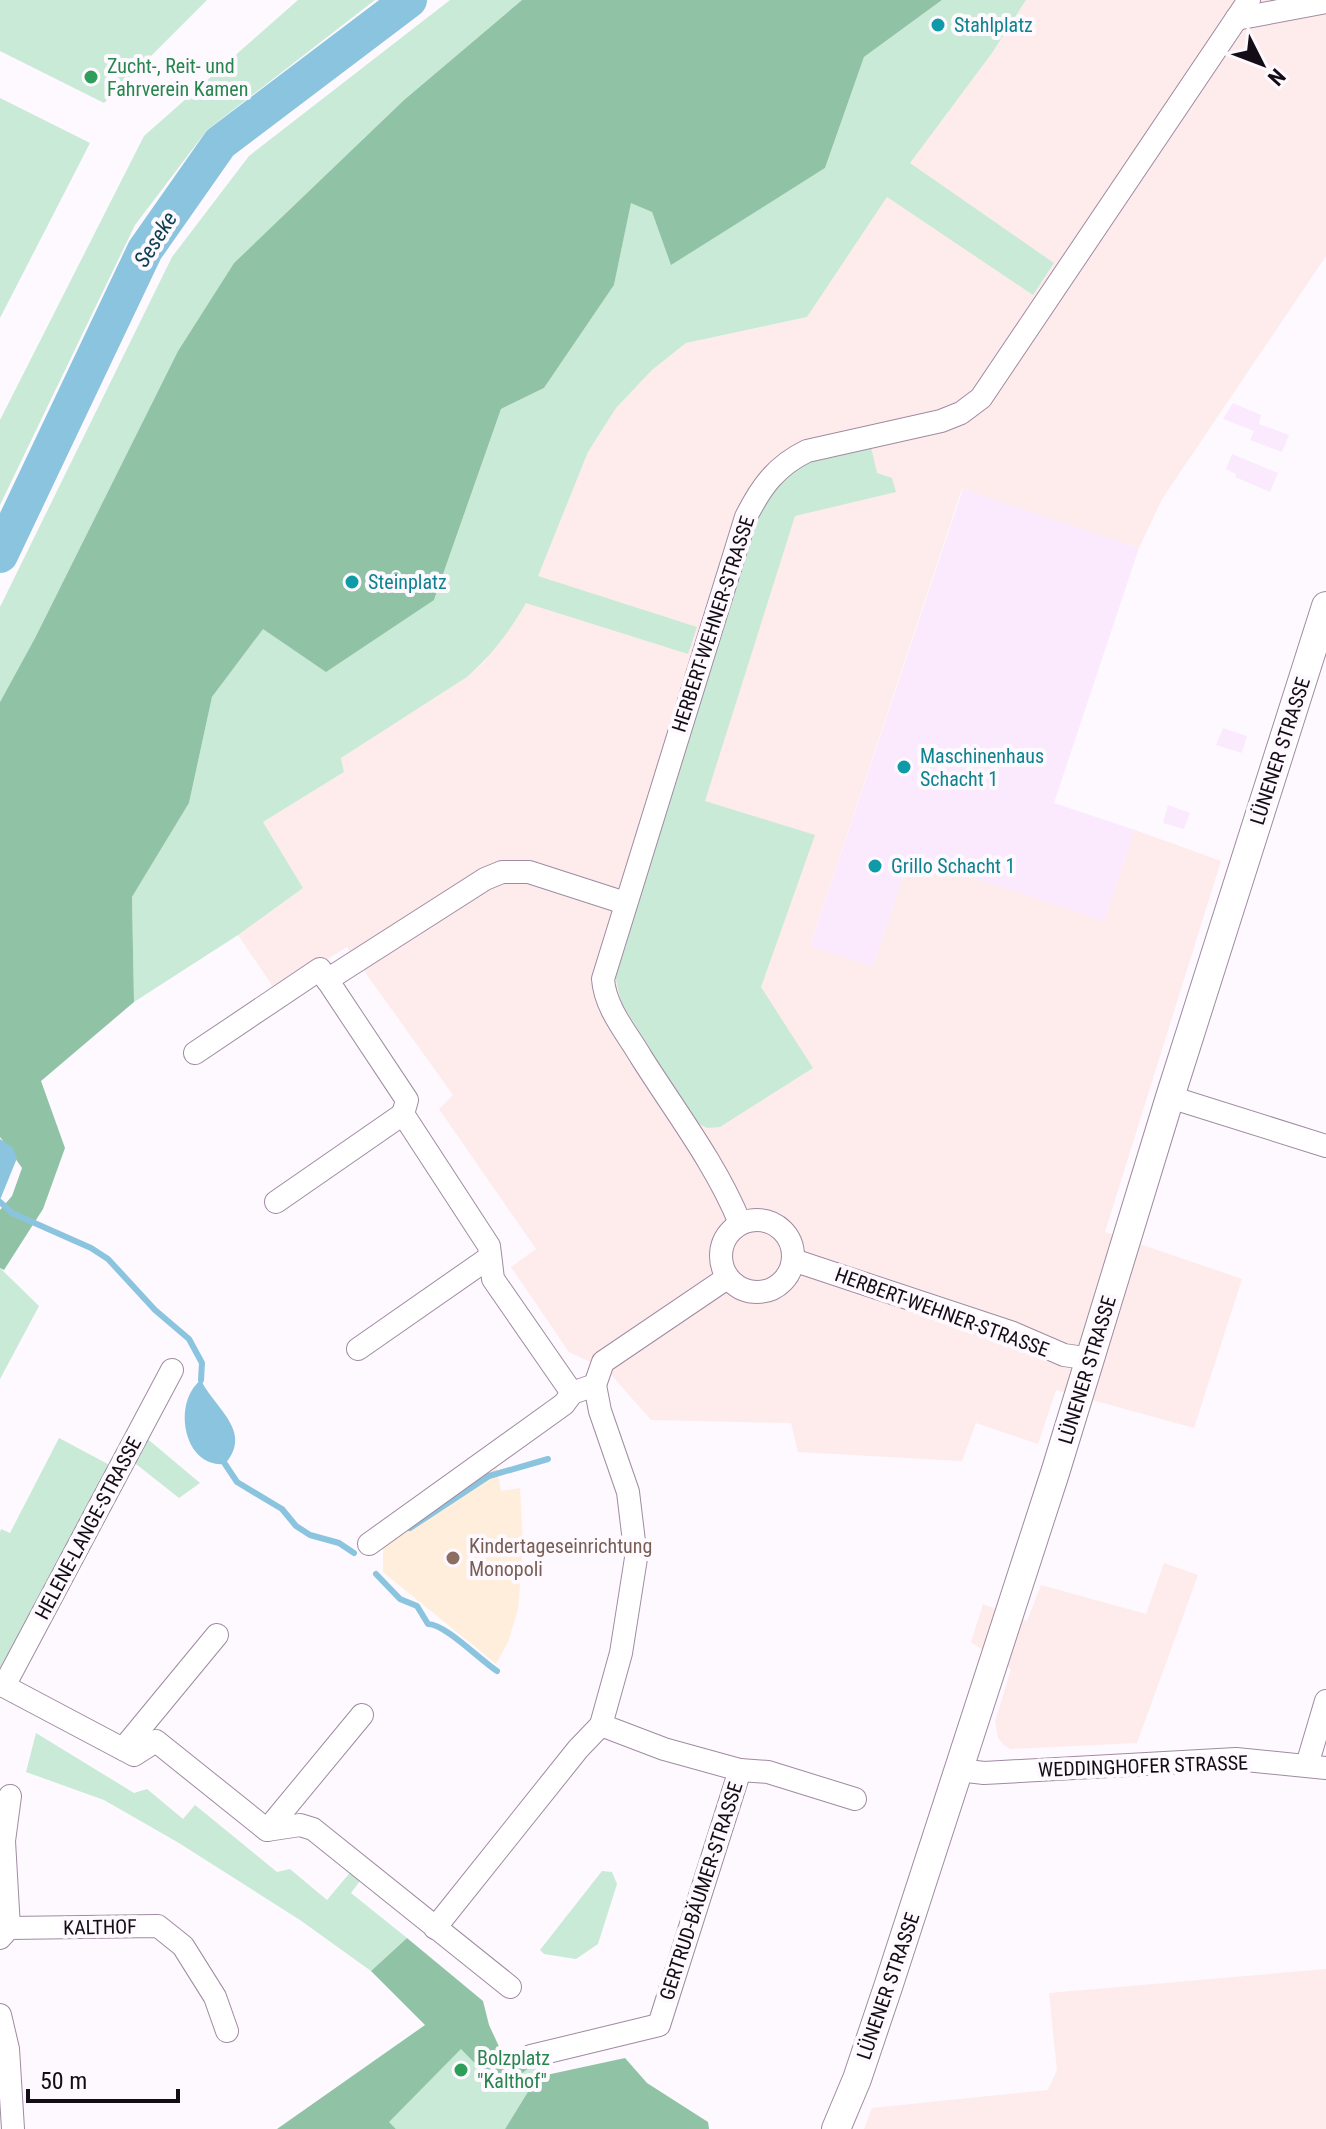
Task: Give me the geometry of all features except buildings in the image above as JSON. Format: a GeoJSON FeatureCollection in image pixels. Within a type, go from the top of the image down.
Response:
{"type":"FeatureCollection","features":[{"type":"Feature","properties":{"kind":"main road","name":"LÜNENER STRASSE"},"geometry":{"type":"LineString","coordinates":[[836,2129],[857,2079],[959,1770],[1326,606]]}},
{"type":"Feature","properties":{"kind":"street","name":"HERBERT-WEHNER-STRASSE"},"geometry":{"type":"LineString","coordinates":[[740,1223],[725,1192],[616,1016],[604,991],[605,966],[746,517],[759,490],[790,459],[807,451],[941,421],[961,413],[981,398],[1249,0]]}},
{"type":"Feature","properties":{"kind":"street"},"geometry":{"type":"LineString","coordinates":[[1236,19],[1326,2]]}},
{"type":"Feature","properties":{"kind":"street"},"geometry":{"type":"LineString","coordinates":[[327,980],[485,879],[502,872],[529,872],[625,903]]}},
{"type":"Feature","properties":{"kind":"street"},"geometry":{"type":"LineString","coordinates":[[195,1053],[320,969],[407,1100],[403,1114],[276,1202]]}},
{"type":"Feature","properties":{"kind":"street"},"geometry":{"type":"LineString","coordinates":[[1170,1097],[1326,1146]]}},
{"type":"Feature","properties":{"kind":"street"},"geometry":{"type":"LineString","coordinates":[[403,1114],[489,1246],[493,1279],[572,1393]]}},
{"type":"Feature","properties":{"kind":"street"},"geometry":{"type":"LineString","coordinates":[[752,1219],[775,1224],[785,1232],[792,1247],[793,1260],[790,1273],[782,1282],[759,1293],[737,1287],[727,1278],[720,1256],[724,1238],[740,1223],[752,1219]]}},
{"type":"Feature","properties":{"kind":"street"},"geometry":{"type":"LineString","coordinates":[[358,1349],[490,1257]]}},
{"type":"Feature","properties":{"kind":"street","name":"HERBERT-WEHNER-STRASSE"},"geometry":{"type":"LineString","coordinates":[[793,1260],[1013,1333],[1064,1355],[1091,1359]]}},
{"type":"Feature","properties":{"kind":"street"},"geometry":{"type":"LineString","coordinates":[[435,1928],[578,1749],[601,1725],[621,1653],[636,1558],[628,1492],[600,1411],[595,1385],[603,1362],[727,1278]]}},
{"type":"Feature","properties":{"kind":"street","name":"HELENE-LANGE-STRASSE"},"geometry":{"type":"LineString","coordinates":[[123,1749],[2,1685],[172,1370]]}},
{"type":"Feature","properties":{"kind":"street"},"geometry":{"type":"LineString","coordinates":[[369,1544],[564,1404],[572,1393],[595,1385]]}},
{"type":"Feature","properties":{"kind":"street"},"geometry":{"type":"LineString","coordinates":[[217,1635],[123,1749],[134,1755],[156,1741],[267,1830],[300,1825],[313,1829],[510,1987]]}},
{"type":"Feature","properties":{"kind":"street"},"geometry":{"type":"LineString","coordinates":[[1316,1766],[1326,1701]]}},
{"type":"Feature","properties":{"kind":"street"},"geometry":{"type":"LineString","coordinates":[[267,1830],[362,1715]]}},
{"type":"Feature","properties":{"kind":"street","name":"GERTRUD-BÄUMER-STRASSE"},"geometry":{"type":"LineString","coordinates":[[601,1725],[664,1749],[740,1770],[768,1772],[855,1799]]}},
{"type":"Feature","properties":{"kind":"street","name":"WEDDINGHOFER STRASSE"},"geometry":{"type":"LineString","coordinates":[[959,1770],[984,1773],[1236,1759],[1316,1766]]}},
{"type":"Feature","properties":{"kind":"street","name":"GERTRUD-BÄUMER-STRASSE"},"geometry":{"type":"LineString","coordinates":[[531,2056],[659,2025],[740,1770]]}},
{"type":"Feature","properties":{"kind":"street","name":"KALTHOF"},"geometry":{"type":"LineString","coordinates":[[10,1796],[4,1841],[5,1933],[158,1926],[183,1946],[215,1997],[227,2031]]}},
{"type":"Feature","properties":{"kind":"street"},"geometry":{"type":"LineString","coordinates":[[0,2015],[8,2049],[13,2129]]}},
{"type":"Feature","properties":{"kind":"shaded area"},"geometry":{"type":"Polygon","coordinates":[[[1026,0],[1326,0],[1326,256],[1162,499],[1139,548],[962,489],[810,946],[873,967],[910,857],[1104,921],[1135,830],[1221,861],[1105,1232],[1242,1279],[1194,1428],[1056,1390],[1038,1444],[976,1423],[962,1461],[798,1452],[791,1423],[651,1420],[607,1370],[569,1352],[511,1267],[536,1249],[439,1109],[453,1095],[347,947],[276,991],[238,935],[303,888],[263,822],[344,772],[341,758],[467,677],[483,663],[526,602],[688,653],[696,627],[537,577],[588,452],[616,408],[652,370],[686,343],[807,317],[887,197],[1033,294],[1054,263],[909,163],[992,53],[1026,0]]]}},
{"type":"Feature","properties":{"kind":"shaded area"},"geometry":{"type":"Polygon","coordinates":[[[1233,403],[1261,415],[1259,424],[1289,435],[1282,452],[1250,440],[1254,431],[1223,419],[1233,403]]]}},
{"type":"Feature","properties":{"kind":"shaded area"},"geometry":{"type":"Polygon","coordinates":[[[1232,454],[1278,473],[1270,492],[1235,477],[1236,474],[1226,469],[1232,454]]]}},
{"type":"Feature","properties":{"kind":"shaded area"},"geometry":{"type":"Polygon","coordinates":[[[963,489],[1139,548],[1054,803],[1135,830],[1104,921],[910,857],[873,967],[810,946],[963,489]]]}},
{"type":"Feature","properties":{"kind":"shaded area"},"geometry":{"type":"Polygon","coordinates":[[[1223,728],[1247,736],[1242,753],[1216,745],[1223,728]]]}},
{"type":"Feature","properties":{"kind":"shaded area"},"geometry":{"type":"Polygon","coordinates":[[[1168,805],[1190,813],[1184,829],[1163,823],[1168,805]]]}},
{"type":"Feature","properties":{"kind":"shaded area","name":"Kindertageseinrichtung Monopoli"},"geometry":{"type":"Polygon","coordinates":[[[496,1464],[501,1491],[520,1488],[523,1544],[518,1609],[508,1642],[496,1664],[383,1572],[383,1542],[496,1464]]]}},
{"type":"Feature","properties":{"kind":"shaded area"},"geometry":{"type":"Polygon","coordinates":[[[1164,1563],[1198,1575],[1137,1743],[1010,1749],[1004,1745],[998,1738],[995,1722],[1011,1669],[971,1642],[983,1604],[1027,1621],[1041,1585],[1146,1614],[1164,1563]]]}},
{"type":"Feature","properties":{"kind":"shaded area"},"geometry":{"type":"Polygon","coordinates":[[[1326,1969],[1326,2129],[864,2129],[872,2108],[1048,2090],[1057,2070],[1049,1993],[1326,1969]]]}},
{"type":"Feature","properties":{"kind":"green space","name":"Zucht-, Reit- und Fahrverein Kamen"},"geometry":{"type":"Polygon","coordinates":[[[0,0],[207,0],[104,103],[0,51],[0,0]]]}},
{"type":"Feature","properties":{"kind":"green space"},"geometry":{"type":"Polygon","coordinates":[[[298,0],[375,0],[207,130],[135,225],[0,505],[0,420],[144,136],[298,0]]]}},
{"type":"Feature","properties":{"kind":"green space"},"geometry":{"type":"Polygon","coordinates":[[[450,0],[522,0],[404,100],[234,263],[178,351],[0,702],[0,607],[172,257],[249,156],[450,0]]]}},
{"type":"Feature","properties":{"kind":"green space"},"geometry":{"type":"Polygon","coordinates":[[[522,0],[942,0],[864,57],[825,168],[671,265],[652,212],[631,203],[614,285],[544,388],[501,409],[434,600],[326,672],[263,629],[212,697],[189,803],[132,897],[134,1002],[41,1081],[65,1148],[43,1209],[4,1270],[0,1268],[0,1210],[12,1196],[22,1168],[0,1137],[0,702],[178,351],[234,263],[404,100],[522,0]]]}},
{"type":"Feature","properties":{"kind":"green space"},"geometry":{"type":"Polygon","coordinates":[[[942,0],[1026,0],[992,53],[910,163],[1054,263],[1033,295],[887,197],[807,317],[686,343],[652,370],[616,408],[588,452],[538,576],[697,627],[688,654],[526,603],[500,642],[467,677],[341,758],[344,772],[263,822],[303,888],[238,935],[134,1002],[132,897],[189,803],[212,697],[263,628],[434,600],[501,409],[544,388],[614,285],[631,202],[652,212],[671,264],[825,168],[864,57],[942,0]]]}},
{"type":"Feature","properties":{"kind":"green space"},"geometry":{"type":"Polygon","coordinates":[[[0,98],[90,143],[0,318],[0,98]]]}},
{"type":"Feature","properties":{"kind":"green space"},"geometry":{"type":"Polygon","coordinates":[[[871,447],[877,473],[892,478],[896,492],[795,516],[705,801],[815,835],[761,987],[813,1068],[720,1127],[707,1128],[695,1122],[621,1002],[615,975],[757,518],[777,485],[789,474],[817,460],[871,447]]]}},
{"type":"Feature","properties":{"kind":"green space"},"geometry":{"type":"Polygon","coordinates":[[[0,1268],[39,1306],[0,1379],[0,1268]]]}},
{"type":"Feature","properties":{"kind":"green space"},"geometry":{"type":"Polygon","coordinates":[[[144,1436],[200,1483],[179,1498],[131,1460],[144,1436]]]}},
{"type":"Feature","properties":{"kind":"green space"},"geometry":{"type":"Polygon","coordinates":[[[59,1438],[119,1470],[0,1684],[0,1532],[1,1529],[10,1533],[59,1438]]]}},
{"type":"Feature","properties":{"kind":"green space"},"geometry":{"type":"Polygon","coordinates":[[[36,1733],[134,1793],[147,1789],[183,1819],[195,1805],[277,1872],[290,1869],[327,1900],[353,1869],[363,1877],[351,1893],[407,1938],[371,1971],[300,1920],[179,1843],[104,1800],[26,1772],[36,1733]]]}},
{"type":"Feature","properties":{"kind":"green space"},"geometry":{"type":"Polygon","coordinates":[[[602,1871],[612,1872],[617,1884],[598,1944],[576,1959],[544,1954],[540,1950],[602,1871]]]}},
{"type":"Feature","properties":{"kind":"green space"},"geometry":{"type":"Polygon","coordinates":[[[407,1938],[483,2001],[489,2025],[502,2053],[536,2062],[501,2090],[461,2049],[389,2122],[396,2129],[277,2129],[425,2025],[371,1971],[407,1938]]]}},
{"type":"Feature","properties":{"kind":"green space","name":"Bolzplatz \"Kalthof\""},"geometry":{"type":"Polygon","coordinates":[[[461,2049],[536,2062],[537,2077],[505,2129],[396,2129],[388,2122],[461,2049]]]}},
{"type":"Feature","properties":{"kind":"green space"},"geometry":{"type":"Polygon","coordinates":[[[625,2058],[647,2083],[708,2122],[709,2129],[505,2129],[537,2077],[625,2058]]]}},
{"type":"Feature","properties":{"kind":"water"},"geometry":{"type":"Polygon","coordinates":[[[0,1139],[13,1148],[17,1158],[0,1200],[0,1139]]]}},
{"type":"Feature","properties":{"kind":"water"},"geometry":{"type":"Polygon","coordinates":[[[201,1380],[234,1430],[233,1452],[225,1464],[199,1456],[186,1432],[187,1403],[192,1390],[201,1380]]]}},
{"type":"Feature","properties":{"kind":"waterway","name":"Seseke"},"geometry":{"type":"LineString","coordinates":[[0,555],[145,250],[220,143],[409,0]]}},
{"type":"Feature","properties":{"kind":"waterway"},"geometry":{"type":"LineString","coordinates":[[0,1202],[12,1213],[91,1248],[108,1259],[155,1310],[189,1339],[202,1363],[201,1380]]}},
{"type":"Feature","properties":{"kind":"waterway"},"geometry":{"type":"LineString","coordinates":[[410,1528],[489,1476],[548,1459]]}},
{"type":"Feature","properties":{"kind":"waterway"},"geometry":{"type":"LineString","coordinates":[[225,1464],[237,1482],[282,1509],[296,1526],[310,1535],[339,1543],[354,1553]]}},
{"type":"Feature","properties":{"kind":"waterway"},"geometry":{"type":"LineString","coordinates":[[376,1574],[400,1599],[417,1606],[428,1624],[453,1636],[497,1671]]}},
{"type":"Feature","properties":{"kind":"place","name":"Stahlplatz"},"geometry":{"type":"Point","coordinates":[938,25]}},
{"type":"Feature","properties":{"kind":"place","name":"Zucht-, Reit- und Fahrverein Kamen"},"geometry":{"type":"Point","coordinates":[91,77]}},
{"type":"Feature","properties":{"kind":"place","name":"Steinplatz"},"geometry":{"type":"Point","coordinates":[352,582]}},
{"type":"Feature","properties":{"kind":"place","name":"Maschinenhaus Schacht 1"},"geometry":{"type":"Point","coordinates":[904,767]}},
{"type":"Feature","properties":{"kind":"place","name":"Grillo Schacht 1"},"geometry":{"type":"Point","coordinates":[875,866]}},
{"type":"Feature","properties":{"kind":"place","name":"Kindertageseinrichtung Monopoli"},"geometry":{"type":"Point","coordinates":[453,1558]}},
{"type":"Feature","properties":{"kind":"place","name":"Bolzplatz \"Kalthof\""},"geometry":{"type":"Point","coordinates":[461,2070]}}]}
